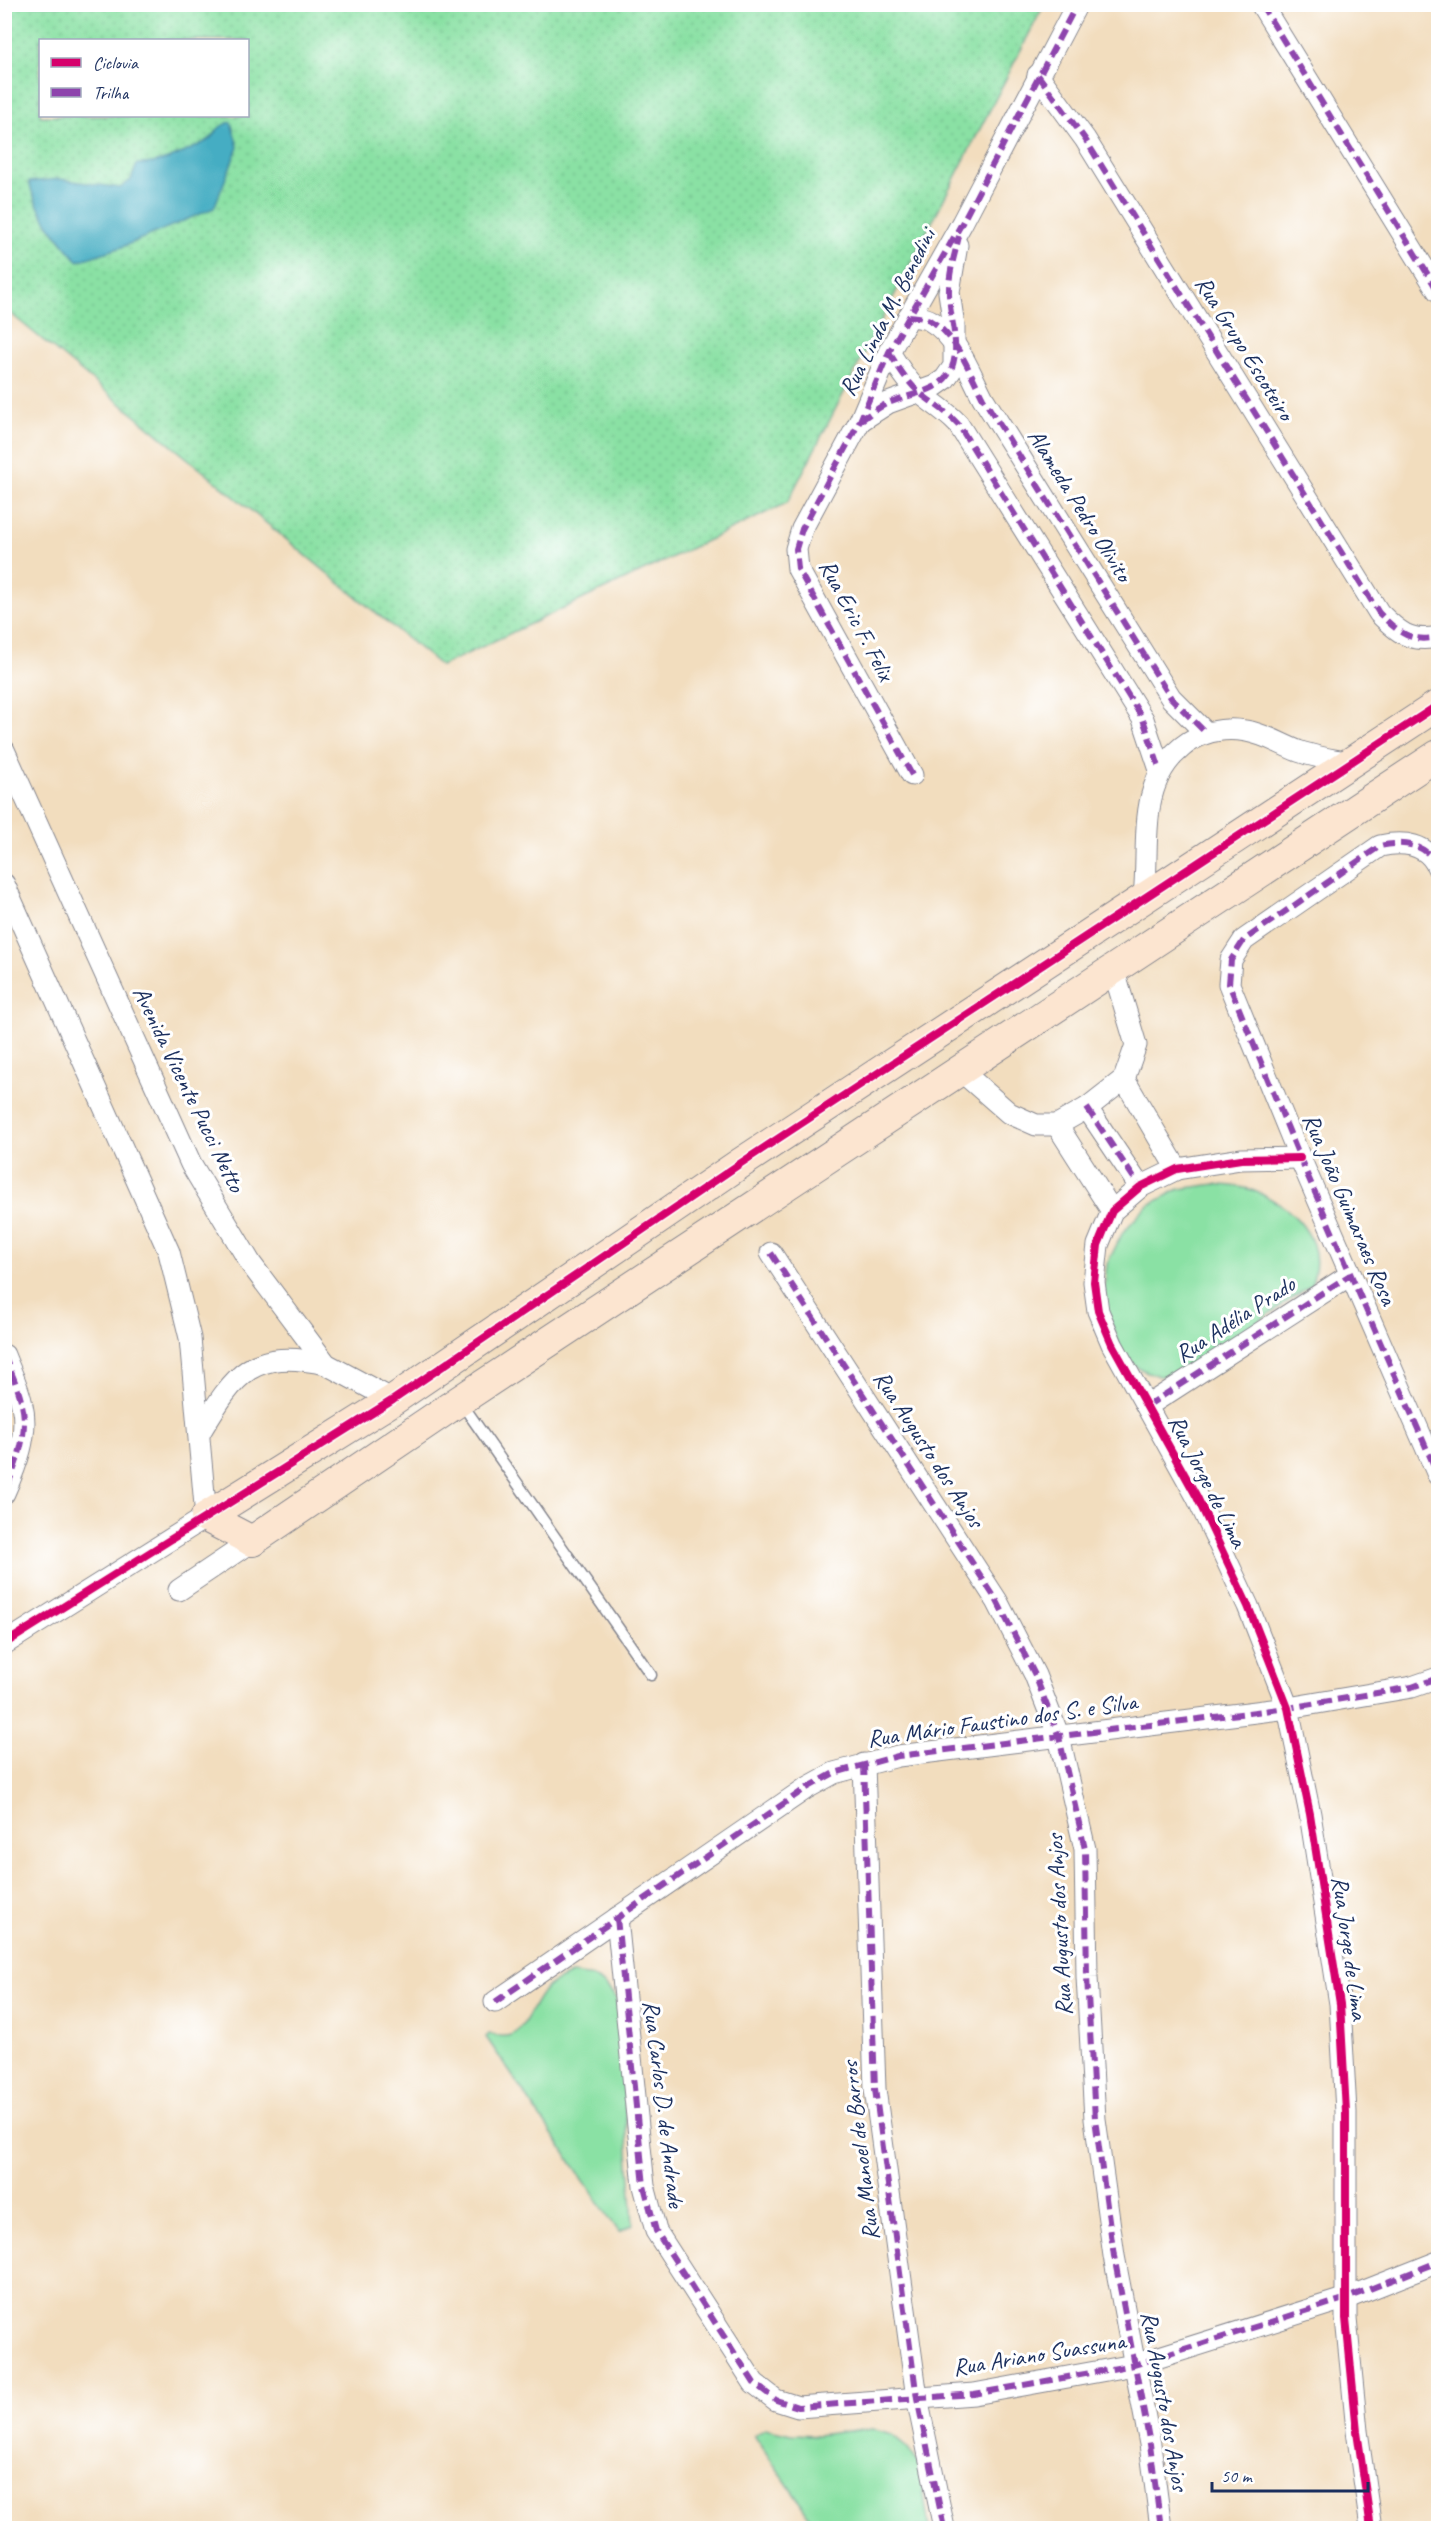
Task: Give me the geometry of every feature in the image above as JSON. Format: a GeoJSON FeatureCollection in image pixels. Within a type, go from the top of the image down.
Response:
{"type":"FeatureCollection","features":[{"type":"Feature","properties":{"kind":"street","name":"Rua Linda M. Benedini"},"geometry":{"type":"LineString","coordinates":[[860,420],[890,352],[962,223],[1077,4]]}},
{"type":"Feature","properties":{"kind":"street"},"geometry":{"type":"LineString","coordinates":[[1261,4],[1438,291]]}},
{"type":"Feature","properties":{"kind":"street","name":"Rua Grupo Escoteiro"},"geometry":{"type":"LineString","coordinates":[[1038,75],[1085,139],[1379,613],[1396,629],[1416,639],[1438,637]]}},
{"type":"Feature","properties":{"kind":"street","name":"Rua Linda M. Benedini"},"geometry":{"type":"LineString","coordinates":[[860,420],[888,403],[935,386],[945,379],[954,366],[955,346],[949,292],[951,269],[962,223]]}},
{"type":"Feature","properties":{"kind":"street","name":"Alameda Pedro Olivito"},"geometry":{"type":"LineString","coordinates":[[909,316],[929,319],[941,327],[955,346],[983,398],[1172,698],[1205,732]]}},
{"type":"Feature","properties":{"kind":"street"},"geometry":{"type":"LineString","coordinates":[[890,352],[900,371],[920,392],[943,408],[958,424],[1143,719],[1160,770]]}},
{"type":"Feature","properties":{"kind":"street","name":"Rua Eric F. Felix"},"geometry":{"type":"LineString","coordinates":[[860,420],[802,529],[796,549],[798,569],[912,775]]}},
{"type":"Feature","properties":{"kind":"street"},"geometry":{"type":"LineString","coordinates":[[4,1644],[393,1400],[741,1163],[1427,712],[1438,754],[459,1401],[179,1590]]}},
{"type":"Feature","properties":{"kind":"street"},"geometry":{"type":"LineString","coordinates":[[1143,897],[1151,791],[1160,770],[1183,746],[1205,732],[1229,729],[1248,731],[1272,738],[1295,750],[1351,763]]}},
{"type":"Feature","properties":{"kind":"street","name":"Avenida Vicente Pucci Netto"},"geometry":{"type":"LineString","coordinates":[[4,750],[191,1164],[250,1264],[326,1364],[393,1400]]}},
{"type":"Feature","properties":{"kind":"street","name":"Rua João Guimaraes Rosa"},"geometry":{"type":"LineString","coordinates":[[1436,863],[1419,847],[1401,842],[1380,846],[1244,940],[1231,960],[1230,984],[1300,1158],[1438,1475]]}},
{"type":"Feature","properties":{"kind":"street"},"geometry":{"type":"LineString","coordinates":[[4,884],[169,1252],[190,1338],[206,1517]]}},
{"type":"Feature","properties":{"kind":"street"},"geometry":{"type":"LineString","coordinates":[[960,1070],[1009,1113],[1036,1125],[1057,1125],[1087,1108],[1124,1079],[1136,1045],[1113,968]]}},
{"type":"Feature","properties":{"kind":"street"},"geometry":{"type":"LineString","coordinates":[[1124,1079],[1177,1169]]}},
{"type":"Feature","properties":{"kind":"street"},"geometry":{"type":"LineString","coordinates":[[1087,1108],[1140,1187]]}},
{"type":"Feature","properties":{"kind":"street"},"geometry":{"type":"LineString","coordinates":[[1057,1125],[1112,1211],[1140,1187],[1177,1169],[1241,1159],[1300,1158]]}},
{"type":"Feature","properties":{"kind":"street"},"geometry":{"type":"LineString","coordinates":[[741,1163],[764,1199]]}},
{"type":"Feature","properties":{"kind":"street","name":"Rua Jorge de Lima"},"geometry":{"type":"LineString","coordinates":[[1112,1211],[1098,1245],[1094,1282],[1098,1311],[1112,1344],[1197,1497],[1248,1606],[1288,1708],[1310,1814],[1340,2004],[1346,2112],[1346,2318],[1357,2431],[1371,2529]]}},
{"type":"Feature","properties":{"kind":"street","name":"Rua Augusto dos Anjos"},"geometry":{"type":"LineString","coordinates":[[771,1252],[997,1600],[1035,1675],[1059,1737],[1085,1849],[1087,1977],[1095,2119],[1114,2256],[1150,2445],[1161,2529]]}},
{"type":"Feature","properties":{"kind":"street","name":"Rua Adélia Prado"},"geometry":{"type":"LineString","coordinates":[[1148,1406],[1350,1275]]}},
{"type":"Feature","properties":{"kind":"street"},"geometry":{"type":"LineString","coordinates":[[4,1355],[23,1406],[22,1438],[15,1468],[4,1493]]}},
{"type":"Feature","properties":{"kind":"street"},"geometry":{"type":"LineString","coordinates":[[200,1432],[220,1398],[236,1380],[255,1366],[277,1359],[297,1358],[326,1364]]}},
{"type":"Feature","properties":{"kind":"street"},"geometry":{"type":"LineString","coordinates":[[252,1541],[248,1509],[263,1482]]}},
{"type":"Feature","properties":{"kind":"street"},"geometry":{"type":"LineString","coordinates":[[206,1517],[252,1541]]}},
{"type":"Feature","properties":{"kind":"street","name":"Rua Mário Faustino dos S. e Silva"},"geometry":{"type":"LineString","coordinates":[[495,2002],[805,1788],[834,1773],[898,1756],[1288,1708],[1412,1687],[1438,1678]]}},
{"type":"Feature","properties":{"kind":"street","name":"Rua Manoel de Barros"},"geometry":{"type":"LineString","coordinates":[[864,1764],[875,2089],[917,2398],[944,2529]]}},
{"type":"Feature","properties":{"kind":"street","name":"Rua Carlos D. de Andrade"},"geometry":{"type":"LineString","coordinates":[[617,1918],[644,2186],[656,2231],[754,2383],[776,2400]]}},
{"type":"Feature","properties":{"kind":"street","name":"Rua Ariano Suassuna"},"geometry":{"type":"LineString","coordinates":[[776,2400],[798,2407],[974,2394],[1134,2365],[1347,2298],[1438,2262]]}},
{"type":"Feature","properties":{"kind":"lane"},"geometry":{"type":"LineString","coordinates":[[459,1401],[651,1675]]}},
{"type":"Feature","properties":{"kind":"green space"},"geometry":{"type":"Polygon","coordinates":[[[4,5],[1044,5],[787,503],[441,666],[5,309],[4,5]]]}},
{"type":"Feature","properties":{"kind":"green space"},"geometry":{"type":"Polygon","coordinates":[[[1215,1184],[1252,1190],[1281,1205],[1293,1215],[1311,1239],[1315,1253],[1315,1268],[1311,1285],[1180,1377],[1158,1376],[1138,1368],[1122,1353],[1103,1300],[1107,1264],[1123,1232],[1147,1206],[1179,1189],[1215,1184]]]}},
{"type":"Feature","properties":{"kind":"green space"},"geometry":{"type":"Polygon","coordinates":[[[571,1974],[599,1981],[618,2001],[633,2225],[619,2232],[486,2037],[489,2034],[511,2035],[518,2030],[546,1988],[571,1974]]]}},
{"type":"Feature","properties":{"kind":"green space"},"geometry":{"type":"Polygon","coordinates":[[[765,2428],[791,2434],[817,2435],[872,2428],[891,2434],[907,2447],[919,2464],[929,2528],[817,2528],[754,2435],[765,2428]]]}},
{"type":"Feature","properties":{"kind":"water"},"geometry":{"type":"Polygon","coordinates":[[[231,122],[238,147],[214,208],[122,247],[78,261],[49,224],[37,204],[29,182],[60,179],[120,188],[131,180],[137,164],[156,162],[181,154],[209,140],[221,126],[231,122]]]}},
{"type":"Feature","properties":{"kind":"marked path"},"geometry":{"type":"LineString","coordinates":[[912,775],[798,569],[796,549],[802,529],[860,421],[889,352],[962,223],[1077,4]]}},
{"type":"Feature","properties":{"kind":"marked path"},"geometry":{"type":"LineString","coordinates":[[1261,4],[1438,291]]}},
{"type":"Feature","properties":{"kind":"marked path"},"geometry":{"type":"LineString","coordinates":[[1038,75],[1085,139],[1379,613],[1392,626],[1412,637],[1438,637]]}},
{"type":"Feature","properties":{"kind":"marked path"},"geometry":{"type":"LineString","coordinates":[[860,421],[887,404],[934,387],[952,368],[955,343],[949,283],[959,236]]}},
{"type":"Feature","properties":{"kind":"marked path"},"geometry":{"type":"LineString","coordinates":[[909,316],[931,321],[948,335],[983,398],[1171,698],[1205,732]]}},
{"type":"Feature","properties":{"kind":"marked path"},"geometry":{"type":"LineString","coordinates":[[889,352],[916,390],[958,424],[1143,719],[1160,770]]}},
{"type":"Feature","properties":{"kind":"marked path"},"geometry":{"type":"LineString","coordinates":[[1438,868],[1428,853],[1414,846],[1406,844],[1380,846],[1244,940],[1231,960],[1229,984],[1300,1158],[1438,1475]]}},
{"type":"Feature","properties":{"kind":"marked path"},"geometry":{"type":"LineString","coordinates":[[1087,1108],[1140,1187]]}},
{"type":"Feature","properties":{"kind":"marked path"},"geometry":{"type":"LineString","coordinates":[[771,1253],[997,1601],[1035,1675],[1059,1737],[1085,1849],[1087,1977],[1095,2119],[1114,2256],[1150,2444],[1161,2528]]}},
{"type":"Feature","properties":{"kind":"marked path"},"geometry":{"type":"LineString","coordinates":[[1147,1406],[1350,1275]]}},
{"type":"Feature","properties":{"kind":"marked path"},"geometry":{"type":"LineString","coordinates":[[4,1355],[17,1386],[24,1416],[23,1438],[17,1461],[4,1493]]}},
{"type":"Feature","properties":{"kind":"marked path"},"geometry":{"type":"LineString","coordinates":[[495,2002],[805,1789],[834,1773],[898,1756],[1288,1708],[1412,1687],[1438,1678]]}},
{"type":"Feature","properties":{"kind":"marked path"},"geometry":{"type":"LineString","coordinates":[[864,1764],[875,2089],[917,2398],[944,2528]]}},
{"type":"Feature","properties":{"kind":"marked path"},"geometry":{"type":"LineString","coordinates":[[617,1918],[644,2186],[656,2231],[754,2383],[776,2400],[798,2407],[974,2394],[1134,2365],[1347,2298],[1438,2262]]}},
{"type":"Feature","properties":{"kind":"cycle path"},"geometry":{"type":"LineString","coordinates":[[4,1644],[393,1400],[741,1163],[1438,705]]}},
{"type":"Feature","properties":{"kind":"cycle path"},"geometry":{"type":"LineString","coordinates":[[1300,1158],[1241,1159],[1177,1169],[1140,1187],[1112,1211],[1098,1245],[1094,1282],[1098,1311],[1112,1344],[1197,1497],[1248,1606],[1288,1708],[1310,1814],[1340,2004],[1346,2112],[1346,2318],[1357,2431],[1371,2528]]}}]}
